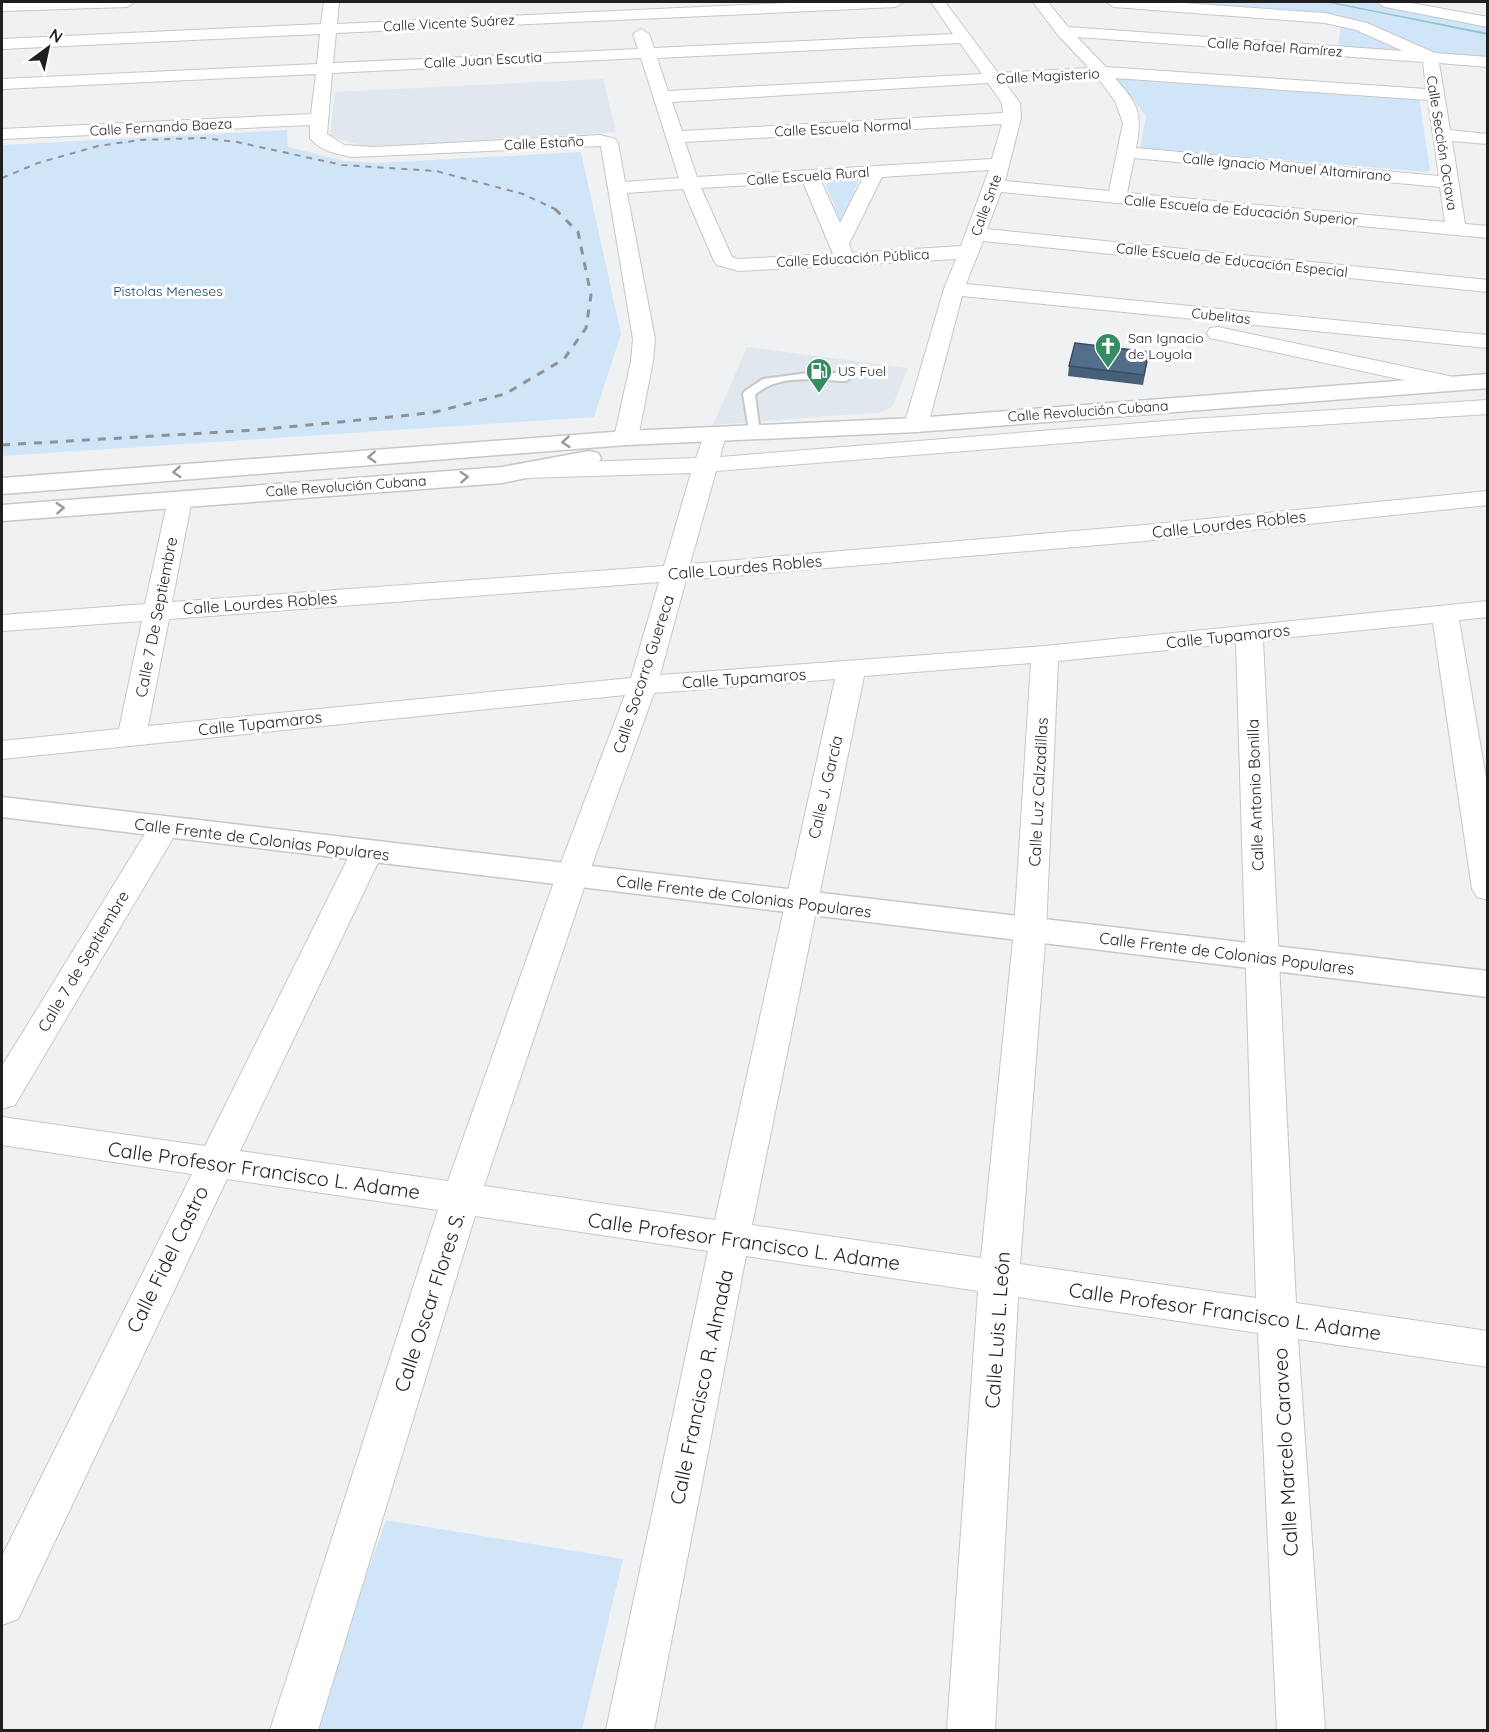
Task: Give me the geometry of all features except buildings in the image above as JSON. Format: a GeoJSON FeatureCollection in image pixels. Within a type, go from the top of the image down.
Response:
{"type":"FeatureCollection","features":[{"type":"Feature","properties":{"kind":"street"},"geometry":{"type":"LineString","coordinates":[[2,7],[127,2]]}},
{"type":"Feature","properties":{"kind":"street","name":"Calle Estaño"},"geometry":{"type":"LineString","coordinates":[[331,2],[318,134],[324,142],[355,152],[604,140],[609,143],[644,339],[626,438]]}},
{"type":"Feature","properties":{"kind":"street","name":"Calle Vicente Suárez"},"geometry":{"type":"LineString","coordinates":[[2,44],[329,28],[633,8],[896,2]]}},
{"type":"Feature","properties":{"kind":"street"},"geometry":{"type":"LineString","coordinates":[[938,2],[995,78],[1013,107],[1012,118]]}},
{"type":"Feature","properties":{"kind":"street"},"geometry":{"type":"LineString","coordinates":[[1040,2],[1063,31],[1102,72],[1132,117],[1117,198]]}},
{"type":"Feature","properties":{"kind":"street","name":"Calle Sección Octava"},"geometry":{"type":"LineString","coordinates":[[1114,2],[1325,18],[1361,26],[1430,57],[1456,230]]}},
{"type":"Feature","properties":{"kind":"street"},"geometry":{"type":"LineString","coordinates":[[1385,2],[1488,22]]}},
{"type":"Feature","properties":{"kind":"street"},"geometry":{"type":"LineString","coordinates":[[633,8],[673,137],[690,183]]}},
{"type":"Feature","properties":{"kind":"street"},"geometry":{"type":"LineString","coordinates":[[1451,14],[1488,14]]}},
{"type":"Feature","properties":{"kind":"street"},"geometry":{"type":"LineString","coordinates":[[1325,18],[1330,51]]}},
{"type":"Feature","properties":{"kind":"street","name":"Calle Rafael Ramírez"},"geometry":{"type":"LineString","coordinates":[[1063,31],[1488,62]]}},
{"type":"Feature","properties":{"kind":"street","name":"Calle Juan Escutia"},"geometry":{"type":"LineString","coordinates":[[2,84],[965,38]]}},
{"type":"Feature","properties":{"kind":"street","name":"Calle Magisterio"},"geometry":{"type":"LineString","coordinates":[[661,97],[1102,72],[1434,95]]}},
{"type":"Feature","properties":{"kind":"street","name":"Calle Escuela Normal"},"geometry":{"type":"LineString","coordinates":[[673,137],[1012,118]]}},
{"type":"Feature","properties":{"kind":"street","name":"Calle Snte"},"geometry":{"type":"LineString","coordinates":[[916,425],[954,289],[994,186],[1012,118]]}},
{"type":"Feature","properties":{"kind":"street","name":"Calle Fernando Baeza"},"geometry":{"type":"LineString","coordinates":[[2,134],[320,119]]}},
{"type":"Feature","properties":{"kind":"street"},"geometry":{"type":"LineString","coordinates":[[1441,135],[1488,139]]}},
{"type":"Feature","properties":{"kind":"street","name":"Calle Ignacio Manuel Altamirano"},"geometry":{"type":"LineString","coordinates":[[1126,152],[1448,182]]}},
{"type":"Feature","properties":{"kind":"street","name":"Calle Escuela Rural"},"geometry":{"type":"LineString","coordinates":[[616,188],[1000,164]]}},
{"type":"Feature","properties":{"kind":"street"},"geometry":{"type":"LineString","coordinates":[[842,251],[874,172]]}},
{"type":"Feature","properties":{"kind":"street"},"geometry":{"type":"LineString","coordinates":[[810,177],[842,251]]}},
{"type":"Feature","properties":{"kind":"street","name":"Calle Educación Pública"},"geometry":{"type":"LineString","coordinates":[[690,183],[722,259],[739,265],[842,251],[972,243]]}},
{"type":"Feature","properties":{"kind":"street","name":"Calle Escuela de Educación Superior"},"geometry":{"type":"LineString","coordinates":[[994,186],[1488,232]]}},
{"type":"Feature","properties":{"kind":"street","name":"Calle Escuela de Educación Especial"},"geometry":{"type":"LineString","coordinates":[[972,243],[1488,286]]}},
{"type":"Feature","properties":{"kind":"street","name":"Cubelitas"},"geometry":{"type":"LineString","coordinates":[[954,289],[1488,342]]}},
{"type":"Feature","properties":{"kind":"street"},"geometry":{"type":"LineString","coordinates":[[1056,300],[1449,383]]}},
{"type":"Feature","properties":{"kind":"street"},"geometry":{"type":"LineString","coordinates":[[1285,322],[1287,348]]}},
{"type":"Feature","properties":{"kind":"street"},"geometry":{"type":"LineString","coordinates":[[1357,329],[1361,363]]}},
{"type":"Feature","properties":{"kind":"street","name":"Calle Revolución Cubana"},"geometry":{"type":"LineString","coordinates":[[2,486],[626,438],[916,425],[1488,381]]}},
{"type":"Feature","properties":{"kind":"street"},"geometry":{"type":"LineString","coordinates":[[526,471],[705,465],[1191,426],[1488,407]]}},
{"type":"Feature","properties":{"kind":"street","name":"Calle Revolución Cubana"},"geometry":{"type":"LineString","coordinates":[[2,513],[526,471],[701,436]]}},
{"type":"Feature","properties":{"kind":"street","name":"Calle Socorro Guereca"},"geometry":{"type":"LineString","coordinates":[[572,876],[643,685],[705,465],[701,436]]}},
{"type":"Feature","properties":{"kind":"street","name":"Calle Lourdes Robles"},"geometry":{"type":"LineString","coordinates":[[2,623],[675,573],[1145,532],[1488,498]]}},
{"type":"Feature","properties":{"kind":"street","name":"Calle 7 De Septiembre"},"geometry":{"type":"LineString","coordinates":[[132,736],[180,499]]}},
{"type":"Feature","properties":{"kind":"street","name":"Calle Tupamaros"},"geometry":{"type":"LineString","coordinates":[[2,750],[643,685],[851,671],[1045,654],[1488,609]]}},
{"type":"Feature","properties":{"kind":"street"},"geometry":{"type":"LineString","coordinates":[[1445,614],[1488,889]]}},
{"type":"Feature","properties":{"kind":"street","name":"Calle Antonio Bonilla"},"geometry":{"type":"LineString","coordinates":[[1249,633],[1261,957]]}},
{"type":"Feature","properties":{"kind":"street","name":"Calle Luz Calzadillas"},"geometry":{"type":"LineString","coordinates":[[1030,930],[1045,654]]}},
{"type":"Feature","properties":{"kind":"street","name":"Calle J. García"},"geometry":{"type":"LineString","coordinates":[[798,903],[851,671]]}},
{"type":"Feature","properties":{"kind":"street","name":"Calle Frente de Colonias Populares"},"geometry":{"type":"LineString","coordinates":[[2,807],[1488,984]]}},
{"type":"Feature","properties":{"kind":"street","name":"Calle 7 de Septiembre"},"geometry":{"type":"LineString","coordinates":[[2,1095],[164,828]]}},
{"type":"Feature","properties":{"kind":"street","name":"Calle Fidel Castro"},"geometry":{"type":"LineString","coordinates":[[2,1603],[214,1162],[367,852]]}},
{"type":"Feature","properties":{"kind":"street","name":"Calle Oscar Flores S."},"geometry":{"type":"LineString","coordinates":[[294,1731],[461,1199],[572,876]]}},
{"type":"Feature","properties":{"kind":"street","name":"Calle Francisco R. Almada"},"geometry":{"type":"LineString","coordinates":[[630,1731],[732,1239],[798,903]]}},
{"type":"Feature","properties":{"kind":"street","name":"Calle Luis L. León"},"geometry":{"type":"LineString","coordinates":[[971,1731],[999,1278],[1030,930]]}},
{"type":"Feature","properties":{"kind":"street","name":"Calle Marcelo Caraveo"},"geometry":{"type":"LineString","coordinates":[[1261,957],[1277,1319],[1301,1731]]}},
{"type":"Feature","properties":{"kind":"street","name":"Calle Profesor Francisco L. Adame"},"geometry":{"type":"LineString","coordinates":[[2,1131],[1488,1349]]}},
{"type":"Feature","properties":{"kind":"lane"},"geometry":{"type":"LineString","coordinates":[[754,433],[749,394],[754,387],[779,379],[846,377]]}},
{"type":"Feature","properties":{"kind":"shaded area"},"geometry":{"type":"Polygon","coordinates":[[[603,79],[616,132],[373,148],[330,137],[335,92],[603,79]]]}},
{"type":"Feature","properties":{"kind":"shaded area"},"geometry":{"type":"Polygon","coordinates":[[[747,347],[908,368],[892,407],[882,412],[713,425],[747,347]]]}},
{"type":"Feature","properties":{"kind":"green space"},"geometry":{"type":"Polygon","coordinates":[[[1158,2],[1378,2],[1487,24],[1487,57],[1438,53],[1303,12],[1158,2]]]}},
{"type":"Feature","properties":{"kind":"green space"},"geometry":{"type":"Polygon","coordinates":[[[1341,25],[1414,53],[1342,48],[1338,45],[1341,25]]]}},
{"type":"Feature","properties":{"kind":"green space"},"geometry":{"type":"Polygon","coordinates":[[[1122,77],[1416,99],[1420,102],[1430,170],[1427,172],[1140,148],[1146,116],[1116,79],[1122,77]]]}},
{"type":"Feature","properties":{"kind":"green space","name":"Pistolas Meneses"},"geometry":{"type":"Polygon","coordinates":[[[287,130],[288,147],[344,161],[376,163],[581,152],[621,334],[594,417],[2,456],[2,145],[287,130]]]}},
{"type":"Feature","properties":{"kind":"green space"},"geometry":{"type":"Polygon","coordinates":[[[859,178],[842,225],[824,180],[859,178]]]}},
{"type":"Feature","properties":{"kind":"green space"},"geometry":{"type":"Polygon","coordinates":[[[386,1520],[623,1559],[582,1730],[311,1730],[386,1520]]]}},
{"type":"Feature","properties":{"kind":"waterway"},"geometry":{"type":"LineString","coordinates":[[1327,2],[1488,34]]}},
{"type":"Feature","properties":{"kind":"railway"},"geometry":{"type":"LineString","coordinates":[[2,178],[38,163],[98,146],[140,140],[204,138],[237,142],[342,165],[436,171],[523,194],[555,209]]}},
{"type":"Feature","properties":{"kind":"railway"},"geometry":{"type":"LineString","coordinates":[[2,445],[256,430],[401,416],[435,412],[505,394],[564,359],[586,328],[591,295],[578,232],[555,209]]}},
{"type":"Feature","properties":{"kind":"place","name":"San Ignacio de Loyola"},"geometry":{"type":"Point","coordinates":[1108,369]}},
{"type":"Feature","properties":{"kind":"place","name":"US Fuel"},"geometry":{"type":"Point","coordinates":[819,394]}}]}
